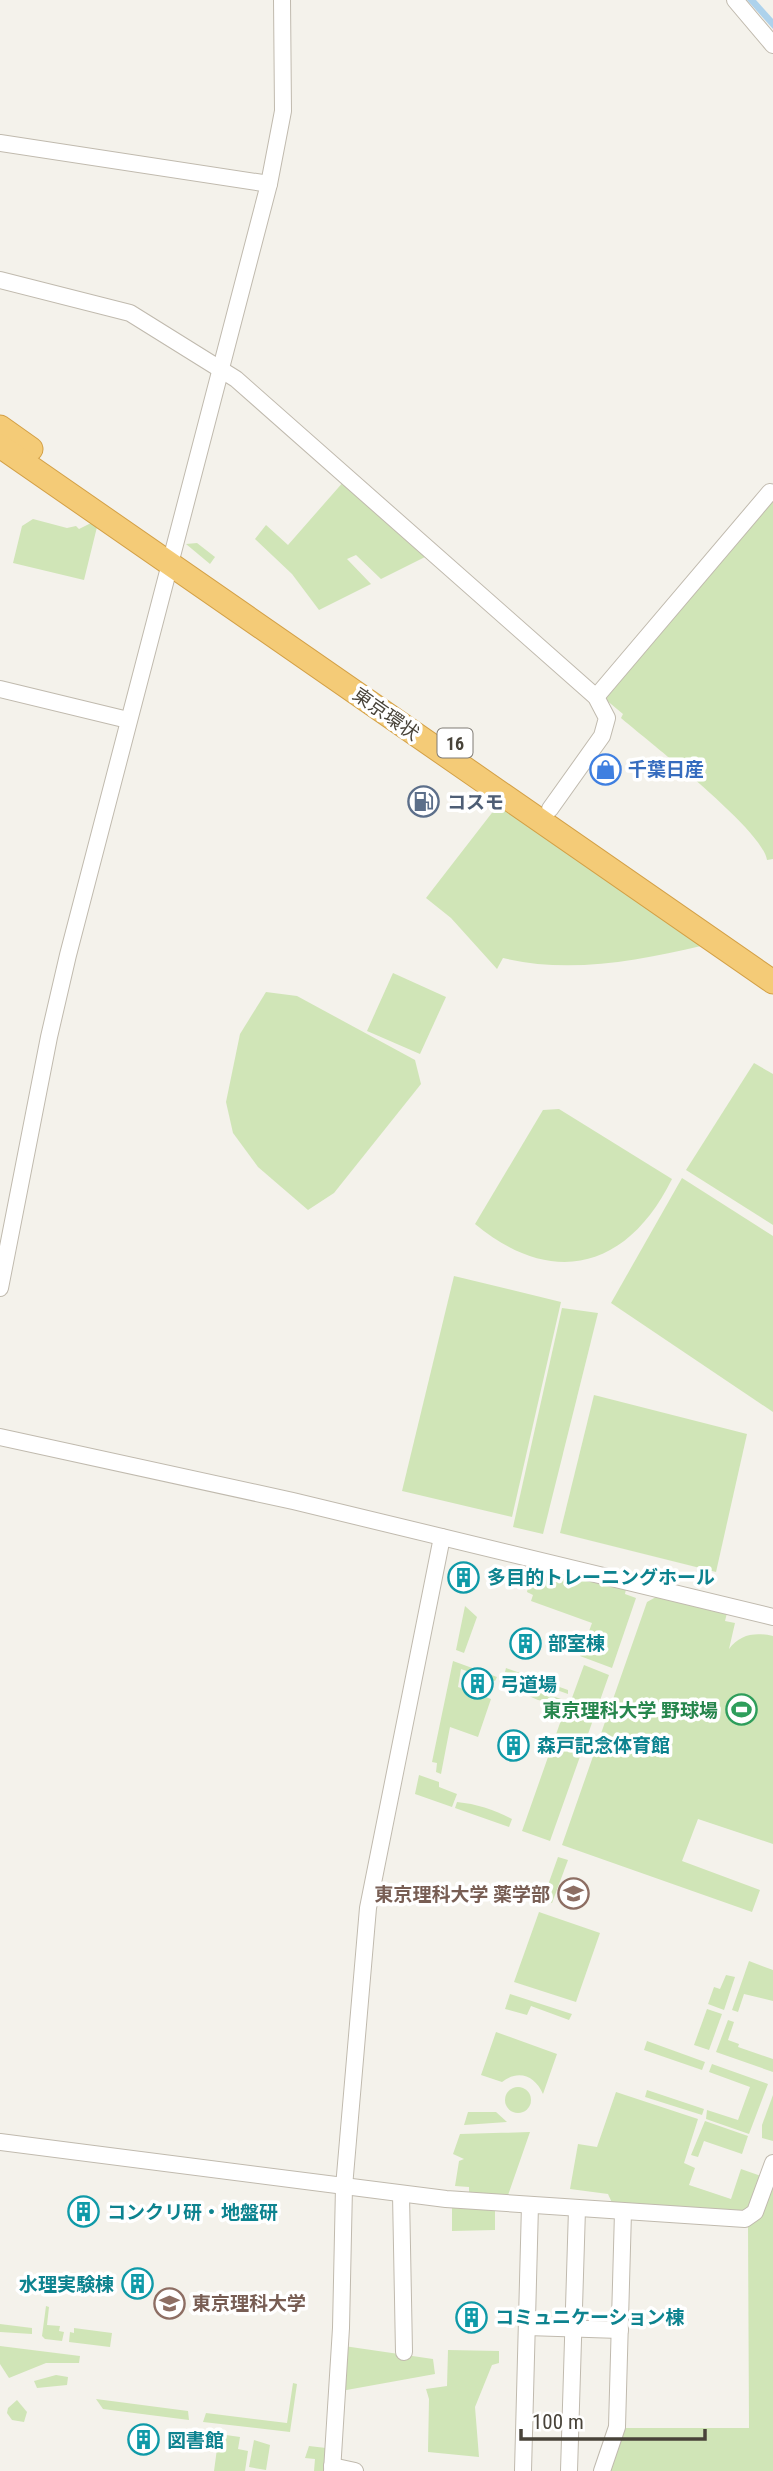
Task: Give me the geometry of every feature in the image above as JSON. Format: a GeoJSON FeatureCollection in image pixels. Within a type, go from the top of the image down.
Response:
{"type":"FeatureCollection","features":[{"type":"Feature","properties":{"kind":"highway","name":"東京環状"},"geometry":{"type":"LineString","coordinates":[[0,427],[171,555],[773,982]]}},
{"type":"Feature","properties":{"kind":"highway","name":"東京環状"},"geometry":{"type":"LineString","coordinates":[[0,446],[171,555],[550,808],[773,963]]}},
{"type":"Feature","properties":{"kind":"street"},"geometry":{"type":"LineString","coordinates":[[0,1288],[48,1037],[128,720],[270,184],[283,111],[282,0]]}},
{"type":"Feature","properties":{"kind":"street"},"geometry":{"type":"LineString","coordinates":[[734,0],[773,45]]}},
{"type":"Feature","properties":{"kind":"street"},"geometry":{"type":"LineString","coordinates":[[0,144],[270,184]]}},
{"type":"Feature","properties":{"kind":"street"},"geometry":{"type":"LineString","coordinates":[[0,280],[130,313],[221,369],[596,697],[607,718],[602,736],[550,808]]}},
{"type":"Feature","properties":{"kind":"street"},"geometry":{"type":"LineString","coordinates":[[596,697],[770,492]]}},
{"type":"Feature","properties":{"kind":"street"},"geometry":{"type":"LineString","coordinates":[[0,689],[128,720]]}},
{"type":"Feature","properties":{"kind":"street"},"geometry":{"type":"LineString","coordinates":[[0,1437],[442,1537],[773,1617]]}},
{"type":"Feature","properties":{"kind":"street"},"geometry":{"type":"LineString","coordinates":[[355,2471],[332,2468],[341,2329],[344,2187],[368,1908],[442,1537]]}},
{"type":"Feature","properties":{"kind":"street"},"geometry":{"type":"LineString","coordinates":[[0,2142],[401,2194],[577,2209],[746,2219],[755,2212],[773,2163]]}},
{"type":"Feature","properties":{"kind":"street"},"geometry":{"type":"LineString","coordinates":[[401,2194],[404,2352]]}},
{"type":"Feature","properties":{"kind":"street"},"geometry":{"type":"LineString","coordinates":[[523,2471],[530,2205]]}},
{"type":"Feature","properties":{"kind":"street"},"geometry":{"type":"LineString","coordinates":[[569,2471],[577,2209]]}},
{"type":"Feature","properties":{"kind":"street"},"geometry":{"type":"LineString","coordinates":[[602,2471],[617,2427],[623,2212]]}},
{"type":"Feature","properties":{"kind":"street"},"geometry":{"type":"LineString","coordinates":[[527,2326],[620,2330]]}},
{"type":"Feature","properties":{"kind":"green space"},"geometry":{"type":"Polygon","coordinates":[[[345,480],[429,555],[381,579],[356,555],[347,559],[371,584],[319,610],[292,574],[255,539],[266,525],[288,545],[345,480]]]}},
{"type":"Feature","properties":{"kind":"green space"},"geometry":{"type":"Polygon","coordinates":[[[773,500],[773,859],[767,860],[761,846],[726,808],[621,718],[623,714],[605,699],[773,500]]]}},
{"type":"Feature","properties":{"kind":"green space"},"geometry":{"type":"Polygon","coordinates":[[[33,519],[67,528],[76,526],[79,529],[91,523],[97,527],[84,580],[13,563],[22,526],[33,519]]]}},
{"type":"Feature","properties":{"kind":"green space"},"geometry":{"type":"Polygon","coordinates":[[[197,543],[215,557],[210,564],[186,544],[197,543]]]}},
{"type":"Feature","properties":{"kind":"green space"},"geometry":{"type":"Polygon","coordinates":[[[498,805],[701,946],[602,964],[552,965],[503,958],[497,969],[451,918],[426,898],[498,805]]]}},
{"type":"Feature","properties":{"kind":"green space"},"geometry":{"type":"Polygon","coordinates":[[[393,973],[446,997],[420,1054],[367,1031],[393,973]]]}},
{"type":"Feature","properties":{"kind":"green space"},"geometry":{"type":"Polygon","coordinates":[[[266,992],[297,996],[415,1060],[421,1084],[334,1193],[308,1210],[258,1167],[233,1133],[226,1102],[240,1034],[266,992]]]}},
{"type":"Feature","properties":{"kind":"green space"},"geometry":{"type":"Polygon","coordinates":[[[754,1063],[773,1074],[773,1225],[686,1170],[754,1063]]]}},
{"type":"Feature","properties":{"kind":"green space"},"geometry":{"type":"Polygon","coordinates":[[[559,1109],[672,1179],[654,1209],[634,1233],[611,1249],[587,1259],[560,1262],[533,1257],[504,1244],[475,1224],[543,1110],[559,1109]]]}},
{"type":"Feature","properties":{"kind":"green space"},"geometry":{"type":"Polygon","coordinates":[[[682,1178],[773,1236],[773,1412],[611,1303],[682,1178]]]}},
{"type":"Feature","properties":{"kind":"green space"},"geometry":{"type":"Polygon","coordinates":[[[454,1276],[561,1302],[512,1517],[402,1491],[454,1276]]]}},
{"type":"Feature","properties":{"kind":"green space"},"geometry":{"type":"Polygon","coordinates":[[[562,1308],[598,1313],[543,1534],[513,1527],[562,1308]]]}},
{"type":"Feature","properties":{"kind":"green space"},"geometry":{"type":"Polygon","coordinates":[[[594,1395],[747,1434],[716,1572],[560,1533],[594,1395]]]}},
{"type":"Feature","properties":{"kind":"green space"},"geometry":{"type":"Polygon","coordinates":[[[549,1570],[626,1589],[625,1594],[636,1598],[612,1668],[580,1656],[592,1623],[531,1601],[533,1595],[527,1592],[530,1577],[546,1579],[549,1570]]]}},
{"type":"Feature","properties":{"kind":"green space"},"geometry":{"type":"Polygon","coordinates":[[[656,1597],[727,1613],[725,1621],[735,1623],[729,1649],[748,1635],[773,1636],[773,1844],[698,1819],[682,1861],[760,1890],[752,1912],[562,1845],[647,1602],[656,1597]]]}},
{"type":"Feature","properties":{"kind":"green space"},"geometry":{"type":"Polygon","coordinates":[[[465,1606],[477,1617],[464,1653],[456,1650],[465,1606]]]}},
{"type":"Feature","properties":{"kind":"green space"},"geometry":{"type":"Polygon","coordinates":[[[453,1661],[497,1677],[495,1681],[461,1669],[458,1687],[491,1699],[478,1737],[450,1727],[441,1774],[436,1772],[437,1763],[432,1762],[453,1661]]]}},
{"type":"Feature","properties":{"kind":"green space"},"geometry":{"type":"Polygon","coordinates":[[[584,1665],[609,1675],[550,1841],[522,1831],[566,1706],[538,1700],[501,1684],[503,1679],[561,1699],[560,1703],[569,1706],[584,1665]]]}},
{"type":"Feature","properties":{"kind":"green space"},"geometry":{"type":"Polygon","coordinates":[[[506,1668],[568,1690],[568,1694],[505,1672],[506,1668]]]}},
{"type":"Feature","properties":{"kind":"green space"},"geometry":{"type":"Polygon","coordinates":[[[419,1775],[439,1782],[439,1787],[457,1794],[452,1807],[415,1794],[419,1775]]]}},
{"type":"Feature","properties":{"kind":"green space"},"geometry":{"type":"Polygon","coordinates":[[[457,1802],[479,1806],[506,1816],[512,1819],[509,1827],[455,1808],[457,1802]]]}},
{"type":"Feature","properties":{"kind":"green space"},"geometry":{"type":"Polygon","coordinates":[[[558,1857],[568,1860],[552,1903],[543,1899],[558,1857]]]}},
{"type":"Feature","properties":{"kind":"green space"},"geometry":{"type":"Polygon","coordinates":[[[539,1912],[600,1933],[576,2002],[514,1982],[539,1912]]]}},
{"type":"Feature","properties":{"kind":"green space"},"geometry":{"type":"Polygon","coordinates":[[[749,1961],[773,1970],[773,2001],[744,1994],[738,2012],[732,2010],[749,1961]]]}},
{"type":"Feature","properties":{"kind":"green space"},"geometry":{"type":"Polygon","coordinates":[[[726,1975],[735,1977],[724,2010],[708,2004],[714,1987],[720,1989],[726,1975]]]}},
{"type":"Feature","properties":{"kind":"green space"},"geometry":{"type":"Polygon","coordinates":[[[510,1994],[572,2014],[569,2020],[531,2006],[527,2015],[505,2009],[510,1994]]]}},
{"type":"Feature","properties":{"kind":"green space"},"geometry":{"type":"Polygon","coordinates":[[[707,2009],[722,2014],[709,2050],[694,2045],[707,2009]]]}},
{"type":"Feature","properties":{"kind":"green space"},"geometry":{"type":"Polygon","coordinates":[[[728,2020],[734,2022],[728,2040],[739,2044],[738,2047],[773,2059],[773,2072],[716,2052],[728,2020]]]}},
{"type":"Feature","properties":{"kind":"green space"},"geometry":{"type":"Polygon","coordinates":[[[496,2032],[557,2054],[543,2094],[536,2083],[526,2076],[514,2076],[502,2082],[481,2075],[496,2032]]]}},
{"type":"Feature","properties":{"kind":"green space"},"geometry":{"type":"Polygon","coordinates":[[[647,2041],[705,2062],[702,2070],[644,2050],[647,2041]]]}},
{"type":"Feature","properties":{"kind":"green space"},"geometry":{"type":"Polygon","coordinates":[[[712,2064],[768,2084],[749,2134],[706,2119],[707,2110],[738,2120],[750,2087],[709,2072],[712,2064]]]}},
{"type":"Feature","properties":{"kind":"green space"},"geometry":{"type":"Polygon","coordinates":[[[518,2087],[527,2091],[531,2100],[527,2109],[518,2113],[509,2109],[505,2100],[509,2091],[518,2087]]]}},
{"type":"Feature","properties":{"kind":"green space"},"geometry":{"type":"Polygon","coordinates":[[[647,2090],[704,2109],[702,2115],[645,2097],[647,2090]]]}},
{"type":"Feature","properties":{"kind":"green space"},"geometry":{"type":"Polygon","coordinates":[[[616,2092],[698,2119],[684,2163],[695,2168],[689,2185],[731,2199],[741,2169],[761,2176],[748,2210],[744,2213],[613,2205],[608,2194],[570,2189],[578,2144],[597,2147],[616,2092]]]}},
{"type":"Feature","properties":{"kind":"green space"},"geometry":{"type":"Polygon","coordinates":[[[773,2095],[773,2141],[762,2138],[762,2125],[773,2095]]]}},
{"type":"Feature","properties":{"kind":"green space"},"geometry":{"type":"Polygon","coordinates":[[[468,2112],[496,2112],[507,2122],[464,2125],[468,2112]]]}},
{"type":"Feature","properties":{"kind":"green space"},"geometry":{"type":"Polygon","coordinates":[[[705,2121],[748,2136],[742,2154],[704,2141],[698,2157],[691,2155],[705,2121]]]}},
{"type":"Feature","properties":{"kind":"green space"},"geometry":{"type":"Polygon","coordinates":[[[530,2132],[507,2198],[469,2195],[469,2187],[455,2186],[459,2161],[464,2159],[453,2154],[460,2134],[530,2132]]]}},
{"type":"Feature","properties":{"kind":"green space"},"geometry":{"type":"Polygon","coordinates":[[[773,2179],[773,2471],[605,2471],[621,2428],[749,2428],[748,2225],[757,2220],[773,2179]]]}},
{"type":"Feature","properties":{"kind":"green space"},"geometry":{"type":"Polygon","coordinates":[[[452,2206],[495,2209],[495,2230],[452,2231],[452,2206]]]}},
{"type":"Feature","properties":{"kind":"green space"},"geometry":{"type":"Polygon","coordinates":[[[46,2306],[49,2307],[47,2325],[60,2326],[59,2331],[64,2332],[62,2341],[45,2339],[42,2336],[46,2306]]]}},
{"type":"Feature","properties":{"kind":"green space"},"geometry":{"type":"Polygon","coordinates":[[[0,2324],[32,2328],[32,2334],[0,2332],[0,2324]]]}},
{"type":"Feature","properties":{"kind":"green space"},"geometry":{"type":"Polygon","coordinates":[[[74,2328],[112,2333],[110,2347],[69,2342],[70,2332],[74,2333],[74,2328]]]}},
{"type":"Feature","properties":{"kind":"green space"},"geometry":{"type":"Polygon","coordinates":[[[0,2346],[80,2356],[79,2363],[46,2363],[9,2378],[0,2364],[0,2346]]]}},
{"type":"Feature","properties":{"kind":"green space"},"geometry":{"type":"Polygon","coordinates":[[[344,2346],[433,2359],[435,2374],[341,2391],[344,2346]]]}},
{"type":"Feature","properties":{"kind":"green space"},"geometry":{"type":"Polygon","coordinates":[[[448,2350],[499,2351],[499,2363],[492,2365],[475,2407],[479,2457],[428,2452],[429,2399],[426,2389],[447,2386],[448,2350]]]}},
{"type":"Feature","properties":{"kind":"green space"},"geometry":{"type":"Polygon","coordinates":[[[56,2375],[68,2377],[67,2385],[37,2388],[34,2381],[56,2375]]]}},
{"type":"Feature","properties":{"kind":"green space"},"geometry":{"type":"Polygon","coordinates":[[[293,2383],[297,2384],[290,2432],[203,2422],[206,2413],[287,2423],[293,2383]]]}},
{"type":"Feature","properties":{"kind":"green space"},"geometry":{"type":"Polygon","coordinates":[[[96,2399],[188,2411],[189,2420],[103,2409],[96,2399]]]}},
{"type":"Feature","properties":{"kind":"green space"},"geometry":{"type":"Polygon","coordinates":[[[17,2400],[27,2412],[24,2422],[12,2420],[7,2413],[8,2408],[17,2400]]]}},
{"type":"Feature","properties":{"kind":"green space"},"geometry":{"type":"Polygon","coordinates":[[[219,2434],[240,2437],[238,2449],[248,2451],[245,2471],[214,2471],[219,2434]]]}},
{"type":"Feature","properties":{"kind":"green space"},"geometry":{"type":"Polygon","coordinates":[[[254,2440],[270,2445],[266,2470],[249,2467],[254,2440]]]}},
{"type":"Feature","properties":{"kind":"green space"},"geometry":{"type":"Polygon","coordinates":[[[309,2446],[326,2448],[326,2471],[314,2471],[315,2459],[305,2458],[309,2446]]]}},
{"type":"Feature","properties":{"kind":"water"},"geometry":{"type":"Polygon","coordinates":[[[747,0],[756,0],[773,19],[773,29],[747,0]]]}},
{"type":"Feature","properties":{"kind":"place","name":"千葉日産"},"geometry":{"type":"Point","coordinates":[605,769]}},
{"type":"Feature","properties":{"kind":"place","name":"コスモ"},"geometry":{"type":"Point","coordinates":[424,802]}},
{"type":"Feature","properties":{"kind":"place","name":"多目的トレーニングホール"},"geometry":{"type":"Point","coordinates":[464,1577]}},
{"type":"Feature","properties":{"kind":"place","name":"部室棟"},"geometry":{"type":"Point","coordinates":[525,1643]}},
{"type":"Feature","properties":{"kind":"place","name":"弓道場"},"geometry":{"type":"Point","coordinates":[477,1684]}},
{"type":"Feature","properties":{"kind":"place","name":"東京理科大学 野球場"},"geometry":{"type":"Point","coordinates":[741,1710]}},
{"type":"Feature","properties":{"kind":"place","name":"森戸記念体育館"},"geometry":{"type":"Point","coordinates":[514,1745]}},
{"type":"Feature","properties":{"kind":"place","name":"東京理科大学 薬学部"},"geometry":{"type":"Point","coordinates":[573,1894]}},
{"type":"Feature","properties":{"kind":"place","name":"コンクリ研・地盤研"},"geometry":{"type":"Point","coordinates":[84,2212]}},
{"type":"Feature","properties":{"kind":"place","name":"水理実験棟"},"geometry":{"type":"Point","coordinates":[137,2284]}},
{"type":"Feature","properties":{"kind":"place","name":"東京理科大学"},"geometry":{"type":"Point","coordinates":[169,2303]}},
{"type":"Feature","properties":{"kind":"place","name":"コミュニケーション棟"},"geometry":{"type":"Point","coordinates":[472,2317]}},
{"type":"Feature","properties":{"kind":"place","name":"図書館"},"geometry":{"type":"Point","coordinates":[144,2440]}}]}
